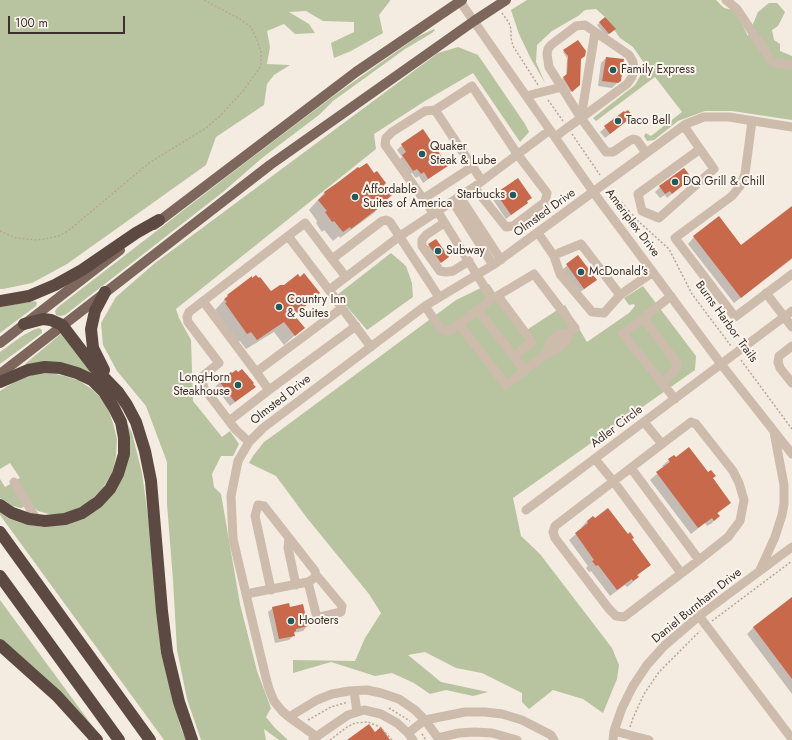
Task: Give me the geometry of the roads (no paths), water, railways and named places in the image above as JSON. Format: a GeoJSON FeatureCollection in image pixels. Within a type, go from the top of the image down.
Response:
{"type":"FeatureCollection","features":[{"type":"Feature","properties":{"kind":"highway"},"geometry":{"type":"LineString","coordinates":[[0,301],[29,296],[55,285],[82,270],[136,233],[159,220]]}},
{"type":"Feature","properties":{"kind":"highway"},"geometry":{"type":"LineString","coordinates":[[105,292],[93,317],[91,335],[96,354],[111,383],[133,416],[146,451],[151,481],[165,636],[177,693],[192,740]]}},
{"type":"Feature","properties":{"kind":"highway"},"geometry":{"type":"LineString","coordinates":[[24,324],[43,319],[51,320],[62,326],[94,367],[111,383]]}},
{"type":"Feature","properties":{"kind":"highway"},"geometry":{"type":"LineString","coordinates":[[0,382],[28,370],[45,367],[60,368],[77,372],[92,380],[104,392],[121,422],[124,438],[124,454],[118,474],[110,489],[98,502],[82,513],[65,519],[46,521],[29,519],[12,513],[0,505]]}},
{"type":"Feature","properties":{"kind":"highway"},"geometry":{"type":"LineString","coordinates":[[0,532],[150,740]]}},
{"type":"Feature","properties":{"kind":"highway"},"geometry":{"type":"LineString","coordinates":[[0,576],[119,740]]}},
{"type":"Feature","properties":{"kind":"highway"},"geometry":{"type":"LineString","coordinates":[[0,645],[57,696],[97,740]]}},
{"type":"Feature","properties":{"kind":"main road"},"geometry":{"type":"LineString","coordinates":[[0,343],[159,220],[356,72],[461,0]]}},
{"type":"Feature","properties":{"kind":"main road"},"geometry":{"type":"LineString","coordinates":[[0,374],[270,164],[506,0]]}},
{"type":"Feature","properties":{"kind":"street","name":"Ameriplex Drive"},"geometry":{"type":"LineString","coordinates":[[461,0],[474,21],[594,192],[721,364],[792,454]]}},
{"type":"Feature","properties":{"kind":"street"},"geometry":{"type":"LineString","coordinates":[[726,0],[737,9],[772,62],[786,65],[792,64]]}},
{"type":"Feature","properties":{"kind":"street"},"geometry":{"type":"LineString","coordinates":[[329,290],[400,236],[474,187],[518,155],[552,133],[581,118],[627,84],[632,78],[634,69],[633,62],[629,54],[585,25],[576,26],[548,49],[547,60],[549,66],[581,118],[606,152],[613,152],[634,139],[646,154]]}},
{"type":"Feature","properties":{"kind":"street"},"geometry":{"type":"LineString","coordinates":[[581,118],[595,32]]}},
{"type":"Feature","properties":{"kind":"street"},"geometry":{"type":"LineString","coordinates":[[474,187],[506,227],[513,226],[545,202],[546,193],[518,155],[472,86],[435,110],[425,111],[392,132],[386,138],[385,145],[423,199],[444,223],[477,274],[532,342],[514,356]]}},
{"type":"Feature","properties":{"kind":"street"},"geometry":{"type":"LineString","coordinates":[[526,96],[562,87]]}},
{"type":"Feature","properties":{"kind":"street"},"geometry":{"type":"LineString","coordinates":[[435,110],[482,181]]}},
{"type":"Feature","properties":{"kind":"street","name":"Olmsted Drive"},"geometry":{"type":"LineString","coordinates":[[315,738],[282,711],[274,701],[269,689],[233,539],[231,496],[238,461],[249,442],[263,428],[426,306],[497,263],[684,126],[704,117],[729,117],[792,127]]}},
{"type":"Feature","properties":{"kind":"street"},"geometry":{"type":"LineString","coordinates":[[752,121],[745,174],[740,186],[732,196],[675,238],[735,317],[792,274]]}},
{"type":"Feature","properties":{"kind":"street"},"geometry":{"type":"LineString","coordinates":[[684,126],[714,169],[659,218],[642,211],[638,194],[700,149]]}},
{"type":"Feature","properties":{"kind":"street"},"geometry":{"type":"LineString","coordinates":[[423,199],[472,167]]}},
{"type":"Feature","properties":{"kind":"street"},"geometry":{"type":"LineString","coordinates":[[456,199],[497,263]]}},
{"type":"Feature","properties":{"kind":"street"},"geometry":{"type":"LineString","coordinates":[[332,259],[382,221],[386,220],[390,222],[400,236],[439,297]]}},
{"type":"Feature","properties":{"kind":"street"},"geometry":{"type":"LineString","coordinates":[[249,442],[236,430],[204,388],[202,381],[204,376],[219,363],[188,322],[187,317],[189,312],[305,223],[346,277]]}},
{"type":"Feature","properties":{"kind":"street"},"geometry":{"type":"LineString","coordinates":[[444,223],[426,235],[422,240],[422,246],[440,271],[453,271],[469,261]]}},
{"type":"Feature","properties":{"kind":"street"},"geometry":{"type":"LineString","coordinates":[[538,233],[554,256],[560,274],[592,312],[604,313],[620,295],[653,272]]}},
{"type":"Feature","properties":{"kind":"street"},"geometry":{"type":"LineString","coordinates":[[288,236],[371,346]]}},
{"type":"Feature","properties":{"kind":"street"},"geometry":{"type":"LineString","coordinates":[[554,256],[581,244],[620,295]]}},
{"type":"Feature","properties":{"kind":"street"},"geometry":{"type":"LineString","coordinates":[[426,306],[440,328],[448,331],[495,298],[534,274],[576,328],[569,333],[566,341],[556,350],[546,354],[506,385],[459,324]]}},
{"type":"Feature","properties":{"kind":"street"},"geometry":{"type":"LineString","coordinates":[[766,293],[792,327]]}},
{"type":"Feature","properties":{"kind":"street"},"geometry":{"type":"LineString","coordinates":[[671,296],[623,334],[675,399]]}},
{"type":"Feature","properties":{"kind":"street"},"geometry":{"type":"LineString","coordinates":[[203,301],[269,390]]}},
{"type":"Feature","properties":{"kind":"street"},"geometry":{"type":"LineString","coordinates":[[256,372],[342,308]]}},
{"type":"Feature","properties":{"kind":"street"},"geometry":{"type":"LineString","coordinates":[[478,310],[525,371]]}},
{"type":"Feature","properties":{"kind":"street","name":"Adler Circle"},"geometry":{"type":"LineString","coordinates":[[526,510],[792,311]]}},
{"type":"Feature","properties":{"kind":"street"},"geometry":{"type":"LineString","coordinates":[[643,318],[677,364],[676,369],[663,383]]}},
{"type":"Feature","properties":{"kind":"street"},"geometry":{"type":"LineString","coordinates":[[229,421],[356,326]]}},
{"type":"Feature","properties":{"kind":"street"},"geometry":{"type":"LineString","coordinates":[[792,346],[779,356],[778,362],[780,368],[792,383]]}},
{"type":"Feature","properties":{"kind":"street"},"geometry":{"type":"LineString","coordinates":[[644,422],[662,444]]}},
{"type":"Feature","properties":{"kind":"street"},"geometry":{"type":"LineString","coordinates":[[691,422],[696,424],[733,471],[739,483],[744,500],[740,521],[728,537],[699,560],[624,617],[616,616],[609,609],[560,544],[553,532],[555,526],[662,444],[691,422]]}},
{"type":"Feature","properties":{"kind":"street"},"geometry":{"type":"LineString","coordinates":[[759,572],[775,537],[784,504],[784,485],[774,431]]}},
{"type":"Feature","properties":{"kind":"street"},"geometry":{"type":"LineString","coordinates":[[595,459],[614,482],[681,573]]}},
{"type":"Feature","properties":{"kind":"street"},"geometry":{"type":"LineString","coordinates":[[631,468],[699,560]]}},
{"type":"Feature","properties":{"kind":"street"},"geometry":{"type":"LineString","coordinates":[[14,482],[37,520]]}},
{"type":"Feature","properties":{"kind":"street"},"geometry":{"type":"LineString","coordinates":[[271,590],[255,516],[258,505],[264,506],[315,571],[316,577],[318,577],[342,606],[341,612],[320,618],[316,614],[308,582]]}},
{"type":"Feature","properties":{"kind":"street"},"geometry":{"type":"LineString","coordinates":[[289,538],[288,548],[296,585]]}},
{"type":"Feature","properties":{"kind":"street","name":"Daniel Burnham Drive"},"geometry":{"type":"LineString","coordinates":[[614,736],[622,708],[633,686],[647,665],[664,646],[699,616],[792,546]]}},
{"type":"Feature","properties":{"kind":"street"},"geometry":{"type":"LineString","coordinates":[[246,594],[296,585],[308,582],[316,577]]}},
{"type":"Feature","properties":{"kind":"street"},"geometry":{"type":"LineString","coordinates":[[699,616],[792,739]]}},
{"type":"Feature","properties":{"kind":"street"},"geometry":{"type":"LineString","coordinates":[[289,718],[317,700],[332,694],[354,690],[367,690],[399,699],[416,710],[438,738],[459,733],[475,732],[492,733],[517,740]]}},
{"type":"Feature","properties":{"kind":"street"},"geometry":{"type":"LineString","coordinates":[[354,690],[357,712]]}},
{"type":"Feature","properties":{"kind":"street"},"geometry":{"type":"LineString","coordinates":[[315,738],[348,715],[357,712],[372,711],[382,714],[397,723],[411,737],[425,720],[465,712],[502,714],[522,720],[551,735],[554,740]]}},
{"type":"Feature","properties":{"kind":"street"},"geometry":{"type":"LineString","coordinates":[[614,736],[628,734],[649,740]]}},
{"type":"Feature","properties":{"kind":"place","name":"Family Express"},"geometry":{"type":"Point","coordinates":[613,70]}},
{"type":"Feature","properties":{"kind":"place","name":"Taco Bell"},"geometry":{"type":"Point","coordinates":[618,121]}},
{"type":"Feature","properties":{"kind":"place","name":"Quaker Steak & Lube"},"geometry":{"type":"Point","coordinates":[422,154]}},
{"type":"Feature","properties":{"kind":"place","name":"DQ Grill & Chill"},"geometry":{"type":"Point","coordinates":[675,182]}},
{"type":"Feature","properties":{"kind":"place","name":"Starbucks"},"geometry":{"type":"Point","coordinates":[513,195]}},
{"type":"Feature","properties":{"kind":"place","name":"Affordable Suites of America"},"geometry":{"type":"Point","coordinates":[355,197]}},
{"type":"Feature","properties":{"kind":"place","name":"Subway"},"geometry":{"type":"Point","coordinates":[438,251]}},
{"type":"Feature","properties":{"kind":"place","name":"McDonald's"},"geometry":{"type":"Point","coordinates":[581,272]}},
{"type":"Feature","properties":{"kind":"place","name":"Country Inn & Suites"},"geometry":{"type":"Point","coordinates":[279,307]}},
{"type":"Feature","properties":{"kind":"place","name":"LongHorn Steakhouse"},"geometry":{"type":"Point","coordinates":[238,385]}},
{"type":"Feature","properties":{"kind":"place","name":"Hooters"},"geometry":{"type":"Point","coordinates":[291,621]}}]}
